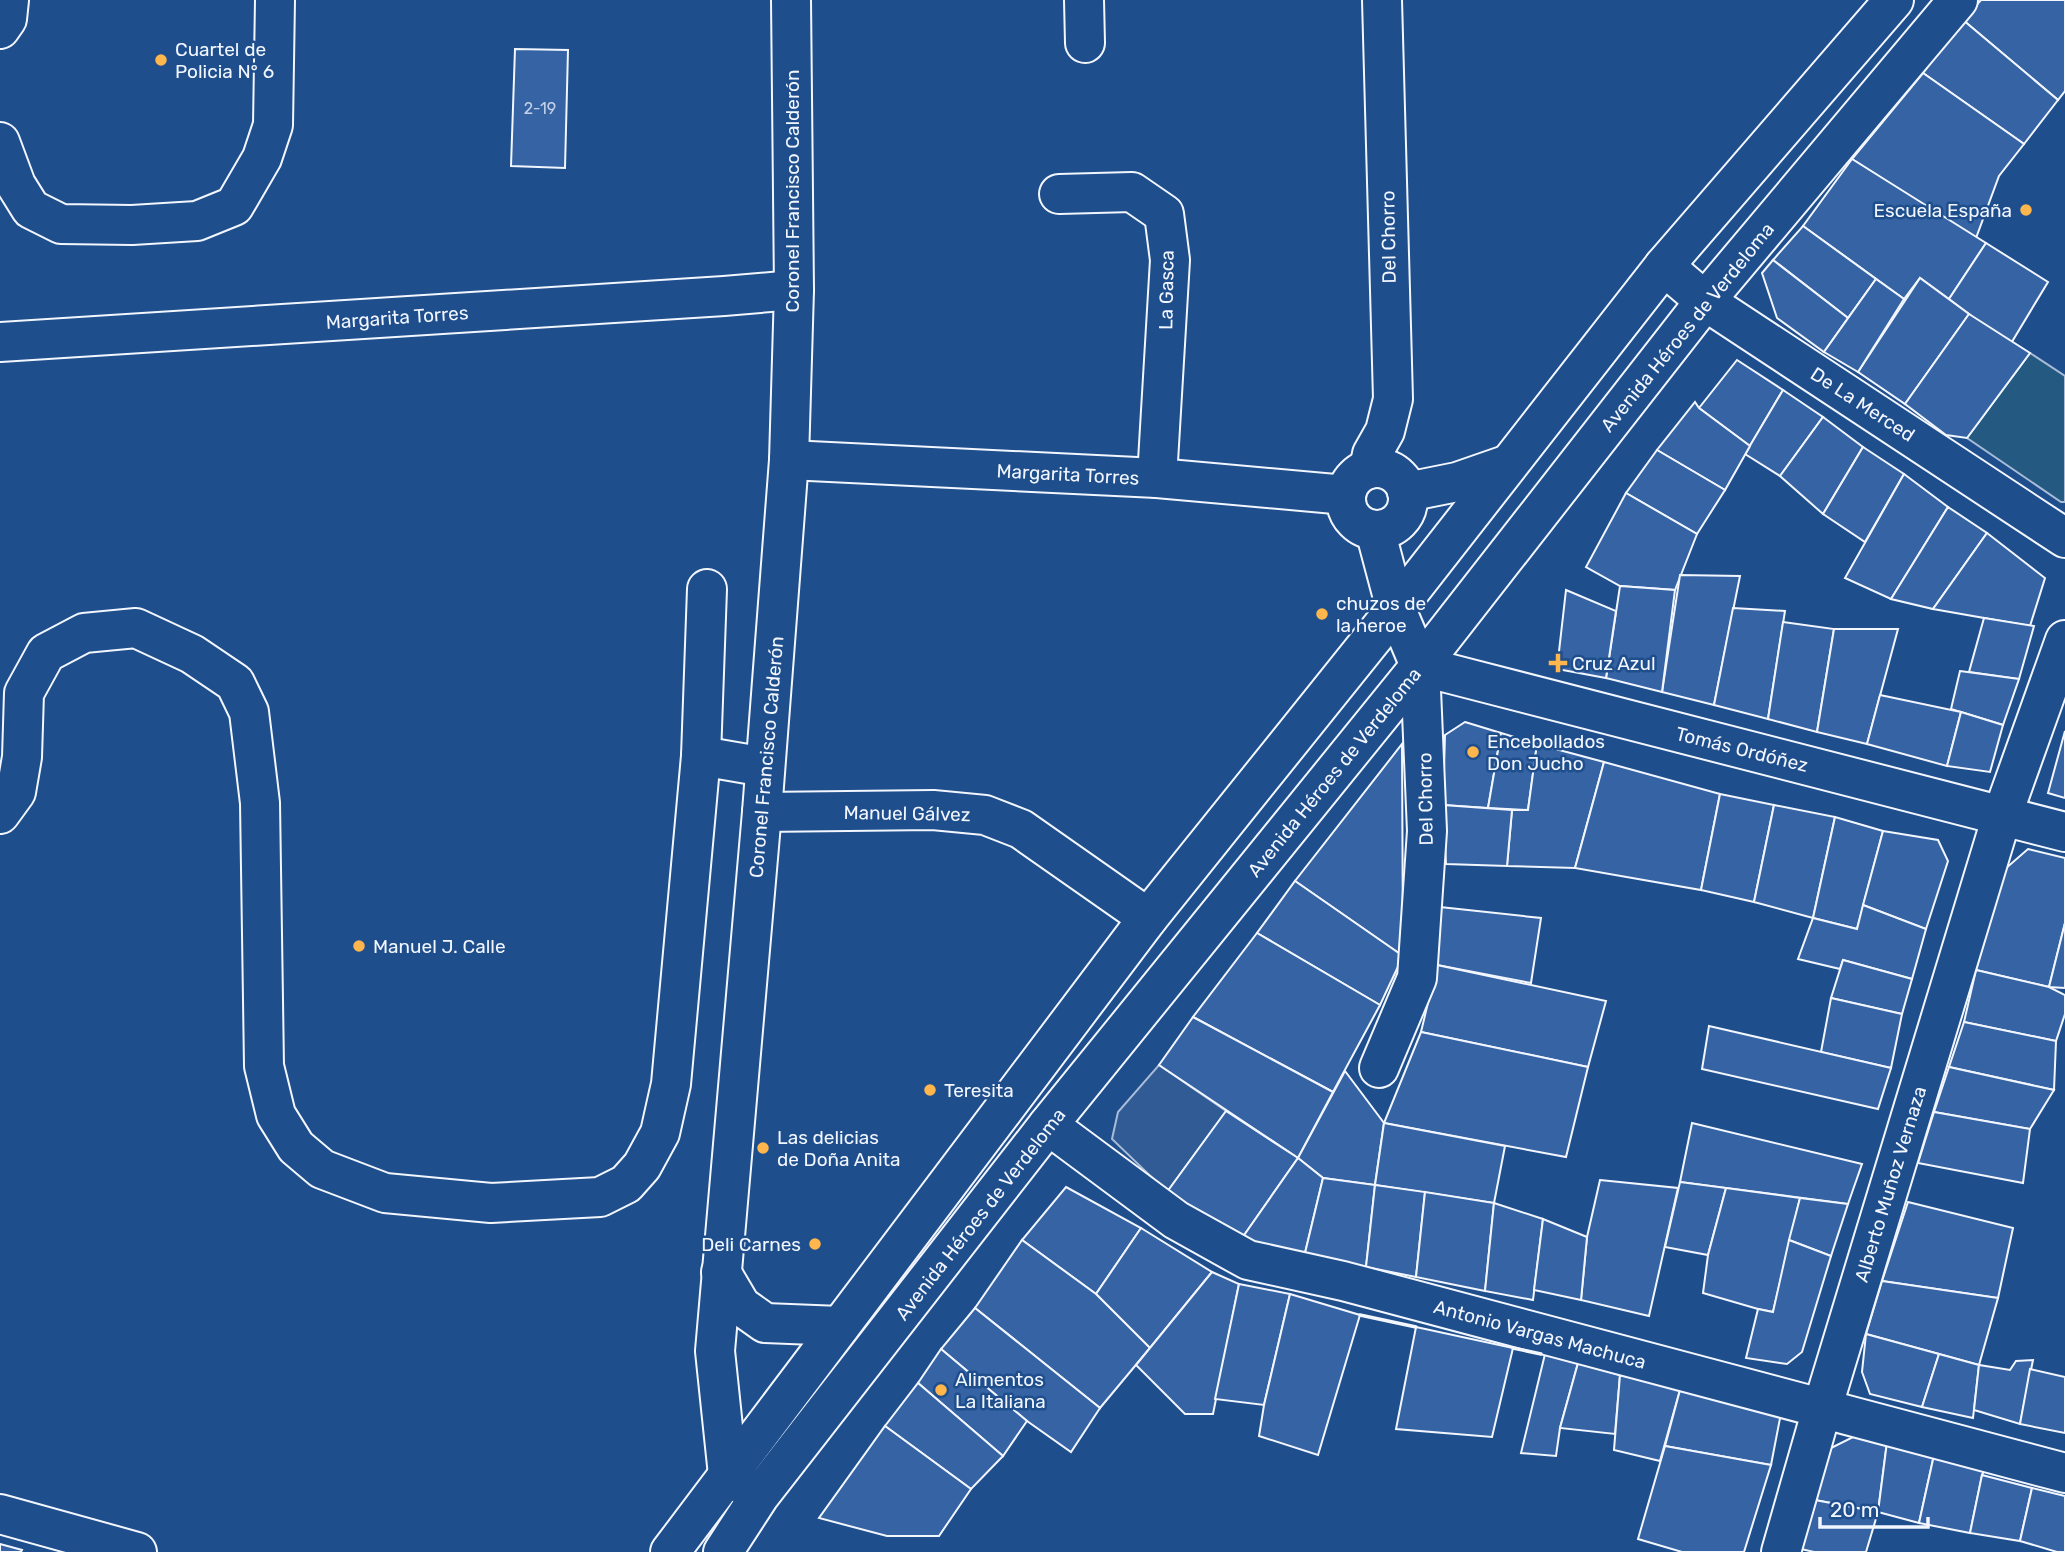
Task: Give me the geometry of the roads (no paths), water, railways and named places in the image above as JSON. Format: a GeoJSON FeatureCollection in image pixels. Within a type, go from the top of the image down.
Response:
{"type":"FeatureCollection","features":[{"type":"Feature","properties":{"kind":"street"},"geometry":{"type":"LineString","coordinates":[[0,29],[7,19],[9,0]]}},
{"type":"Feature","properties":{"kind":"street"},"geometry":{"type":"LineString","coordinates":[[0,142],[16,185],[31,209],[61,224],[131,225],[197,221],[234,206],[262,159],[273,125],[275,0]]}},
{"type":"Feature","properties":{"kind":"street","name":"Coronel Francisco Calderón"},"geometry":{"type":"LineString","coordinates":[[728,1475],[715,1351],[762,812],[789,460],[794,290],[791,0]]}},
{"type":"Feature","properties":{"kind":"street"},"geometry":{"type":"LineString","coordinates":[[1084,0],[1085,43]]}},
{"type":"Feature","properties":{"kind":"street","name":"Del Chorro"},"geometry":{"type":"LineString","coordinates":[[1358,482],[1385,431],[1393,399],[1382,0]]}},
{"type":"Feature","properties":{"kind":"street"},"geometry":{"type":"LineString","coordinates":[[670,1552],[1148,918],[1664,266],[1894,0]]}},
{"type":"Feature","properties":{"kind":"street","name":"Avenida Héroes de Verdeloma"},"geometry":{"type":"LineString","coordinates":[[723,1552],[760,1494],[1048,1125],[1420,666],[1705,301],[1958,0]]}},
{"type":"Feature","properties":{"kind":"street","name":"La Gasca"},"geometry":{"type":"LineString","coordinates":[[1059,194],[1132,192],[1164,214],[1170,260],[1157,478]]}},
{"type":"Feature","properties":{"kind":"street","name":"De La Merced"},"geometry":{"type":"LineString","coordinates":[[1664,266],[1705,301],[2065,538]]}},
{"type":"Feature","properties":{"kind":"street","name":"Margarita Torres"},"geometry":{"type":"LineString","coordinates":[[0,342],[794,290]]}},
{"type":"Feature","properties":{"kind":"street","name":"Margarita Torres"},"geometry":{"type":"LineString","coordinates":[[789,460],[1157,478],[1358,482]]}},
{"type":"Feature","properties":{"kind":"street"},"geometry":{"type":"LineString","coordinates":[[1407,492],[1457,482],[1506,466]]}},
{"type":"Feature","properties":{"kind":"street"},"geometry":{"type":"LineString","coordinates":[[1379,468],[1389,470],[1404,482],[1407,492],[1405,511],[1400,519],[1393,525],[1375,530],[1365,528],[1351,516],[1347,506],[1358,482],[1379,468]]}},
{"type":"Feature","properties":{"kind":"street","name":"Del Chorro"},"geometry":{"type":"LineString","coordinates":[[1375,530],[1395,608],[1420,666],[1427,831],[1418,978],[1379,1068]]}},
{"type":"Feature","properties":{"kind":"street"},"geometry":{"type":"LineString","coordinates":[[0,814],[16,792],[22,757],[24,693],[46,653],[84,633],[136,628],[192,654],[235,683],[248,712],[260,803],[264,1066],[276,1115],[296,1147],[323,1169],[386,1193],[491,1203],[600,1197],[626,1184],[642,1166],[660,1133],[671,1084],[701,756],[706,589]]}},
{"type":"Feature","properties":{"kind":"street"},"geometry":{"type":"LineString","coordinates":[[2002,816],[2065,640]]}},
{"type":"Feature","properties":{"kind":"street","name":"Tomás Ordóñez"},"geometry":{"type":"LineString","coordinates":[[1420,666],[2065,832]]}},
{"type":"Feature","properties":{"kind":"street"},"geometry":{"type":"LineString","coordinates":[[701,756],[765,767]]}},
{"type":"Feature","properties":{"kind":"street","name":"Manuel Gálvez"},"geometry":{"type":"LineString","coordinates":[[762,812],[933,810],[985,815],[1021,829],[1148,918]]}},
{"type":"Feature","properties":{"kind":"street","name":"Alberto Muñoz Vernaza"},"geometry":{"type":"LineString","coordinates":[[1781,1552],[2002,816]]}},
{"type":"Feature","properties":{"kind":"street","name":"Antonio Vargas Machuca"},"geometry":{"type":"LineString","coordinates":[[1048,1125],[1176,1220],[1248,1260],[1343,1281],[2065,1473]]}},
{"type":"Feature","properties":{"kind":"street"},"geometry":{"type":"LineString","coordinates":[[722,1272],[741,1306],[765,1323],[840,1326]]}},
{"type":"Feature","properties":{"kind":"street"},"geometry":{"type":"LineString","coordinates":[[728,1475],[760,1494]]}},
{"type":"Feature","properties":{"kind":"street"},"geometry":{"type":"LineString","coordinates":[[0,1514],[137,1552]]}},
{"type":"Feature","properties":{"kind":"place","name":"Cuartel de Policia N° 6"},"geometry":{"type":"Point","coordinates":[161,60]}},
{"type":"Feature","properties":{"kind":"place","name":"Escuela España"},"geometry":{"type":"Point","coordinates":[2026,210]}},
{"type":"Feature","properties":{"kind":"place","name":"chuzos de la heroe"},"geometry":{"type":"Point","coordinates":[1322,614]}},
{"type":"Feature","properties":{"kind":"place","name":"Cruz Azul"},"geometry":{"type":"Point","coordinates":[1558,663]}},
{"type":"Feature","properties":{"kind":"place","name":"Encebollados Don Jucho"},"geometry":{"type":"Point","coordinates":[1473,752]}},
{"type":"Feature","properties":{"kind":"place","name":"Manuel J. Calle"},"geometry":{"type":"Point","coordinates":[359,946]}},
{"type":"Feature","properties":{"kind":"place","name":"Teresita"},"geometry":{"type":"Point","coordinates":[930,1090]}},
{"type":"Feature","properties":{"kind":"place","name":"Las delicias de Doña Anita"},"geometry":{"type":"Point","coordinates":[763,1148]}},
{"type":"Feature","properties":{"kind":"place","name":"Deli Carnes"},"geometry":{"type":"Point","coordinates":[815,1244]}},
{"type":"Feature","properties":{"kind":"place","name":"Alimentos La Italiana"},"geometry":{"type":"Point","coordinates":[941,1390]}}]}
